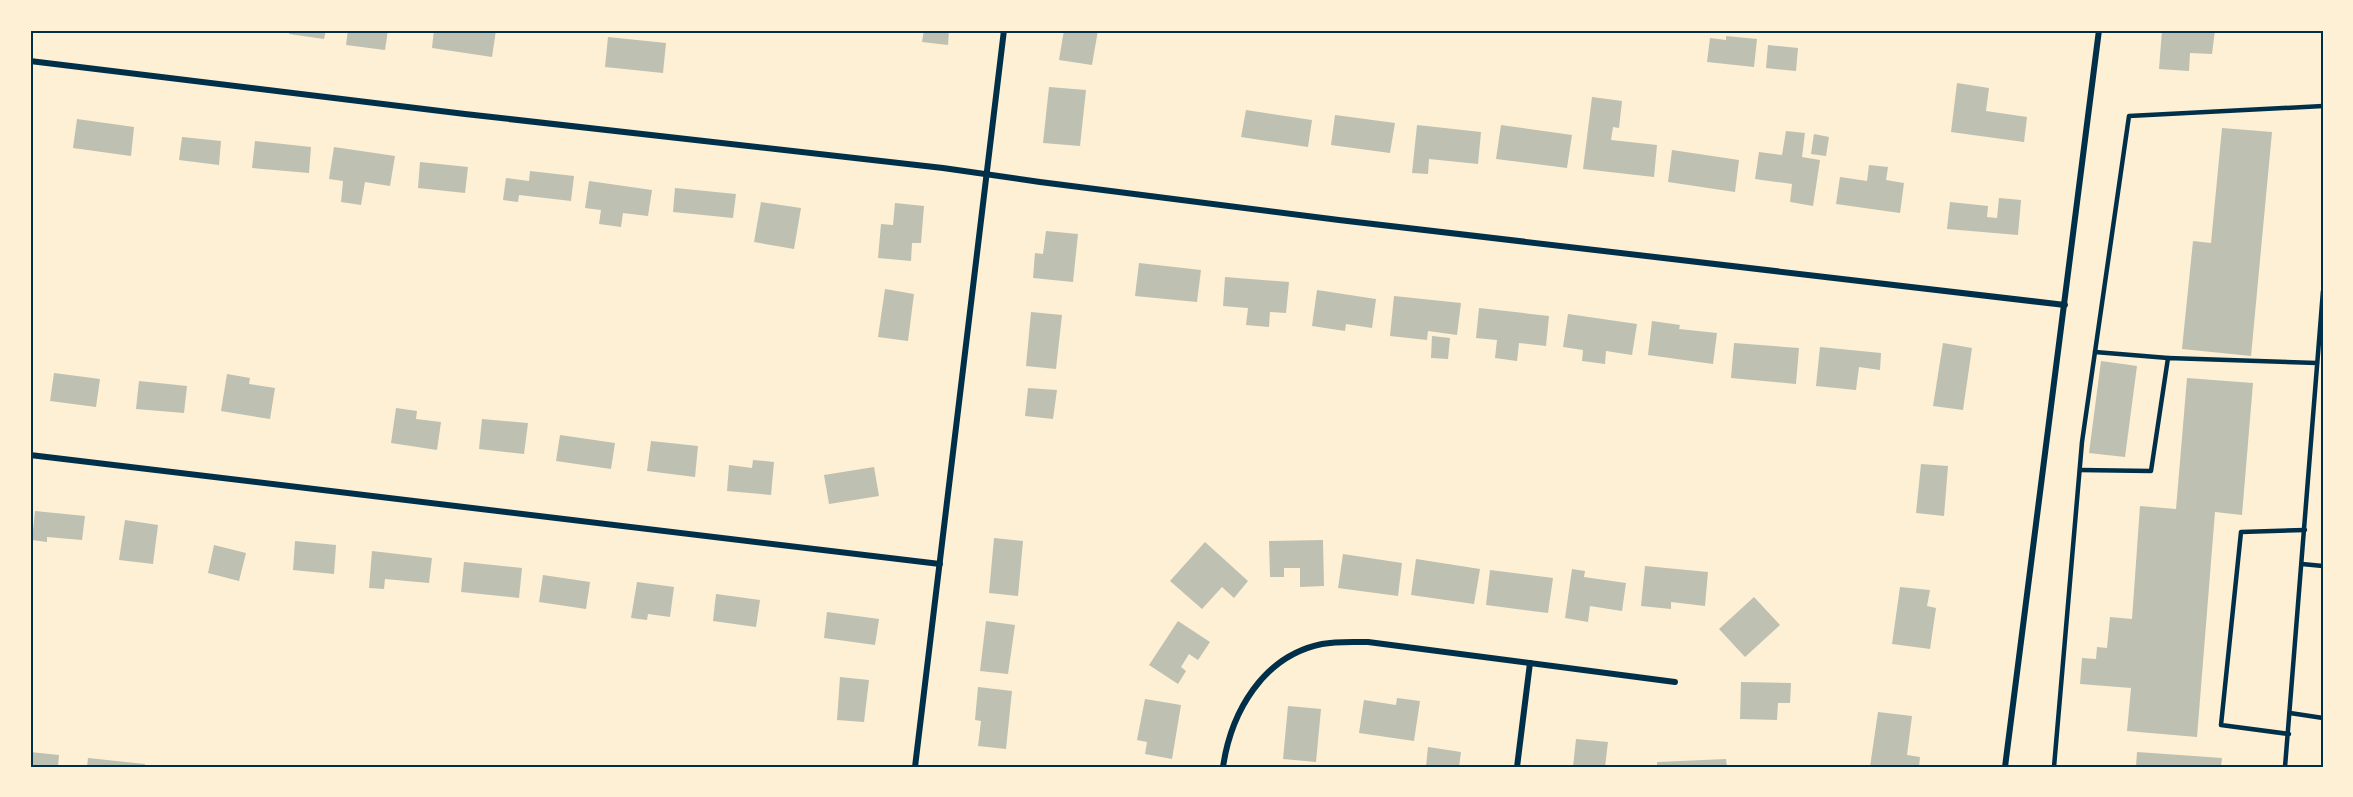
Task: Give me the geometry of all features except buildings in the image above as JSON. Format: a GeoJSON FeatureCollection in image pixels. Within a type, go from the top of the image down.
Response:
{"type":"FeatureCollection","features":[{"type":"Feature","properties":{"kind":"street"},"geometry":{"type":"LineString","coordinates":[[915,767],[1004,30]]}},
{"type":"Feature","properties":{"kind":"street"},"geometry":{"type":"LineString","coordinates":[[2005,767],[2099,30]]}},
{"type":"Feature","properties":{"kind":"street"},"geometry":{"type":"LineString","coordinates":[[30,61],[986,174],[1339,220],[2065,305]]}},
{"type":"Feature","properties":{"kind":"street"},"geometry":{"type":"LineString","coordinates":[[30,455],[940,564]]}},
{"type":"Feature","properties":{"kind":"street"},"geometry":{"type":"LineString","coordinates":[[1223,767],[1229,736],[1240,709],[1267,672],[1298,653],[1320,645],[1368,642],[1675,682]]}},
{"type":"Feature","properties":{"kind":"street"},"geometry":{"type":"LineString","coordinates":[[1517,767],[1530,663]]}},
{"type":"Feature","properties":{"kind":"lane"},"geometry":{"type":"LineString","coordinates":[[2054,767],[2080,470],[2129,116],[2323,106]]}},
{"type":"Feature","properties":{"kind":"lane"},"geometry":{"type":"LineString","coordinates":[[2285,767],[2323,291]]}},
{"type":"Feature","properties":{"kind":"lane"},"geometry":{"type":"LineString","coordinates":[[2095,352],[2168,358],[2317,363]]}},
{"type":"Feature","properties":{"kind":"lane"},"geometry":{"type":"LineString","coordinates":[[2080,470],[2151,471],[2168,358]]}},
{"type":"Feature","properties":{"kind":"lane"},"geometry":{"type":"LineString","coordinates":[[2289,734],[2221,724],[2241,532],[2305,530]]}},
{"type":"Feature","properties":{"kind":"lane"},"geometry":{"type":"LineString","coordinates":[[2302,564],[2323,566]]}},
{"type":"Feature","properties":{"kind":"lane"},"geometry":{"type":"LineString","coordinates":[[2290,712],[2323,718]]}}]}
